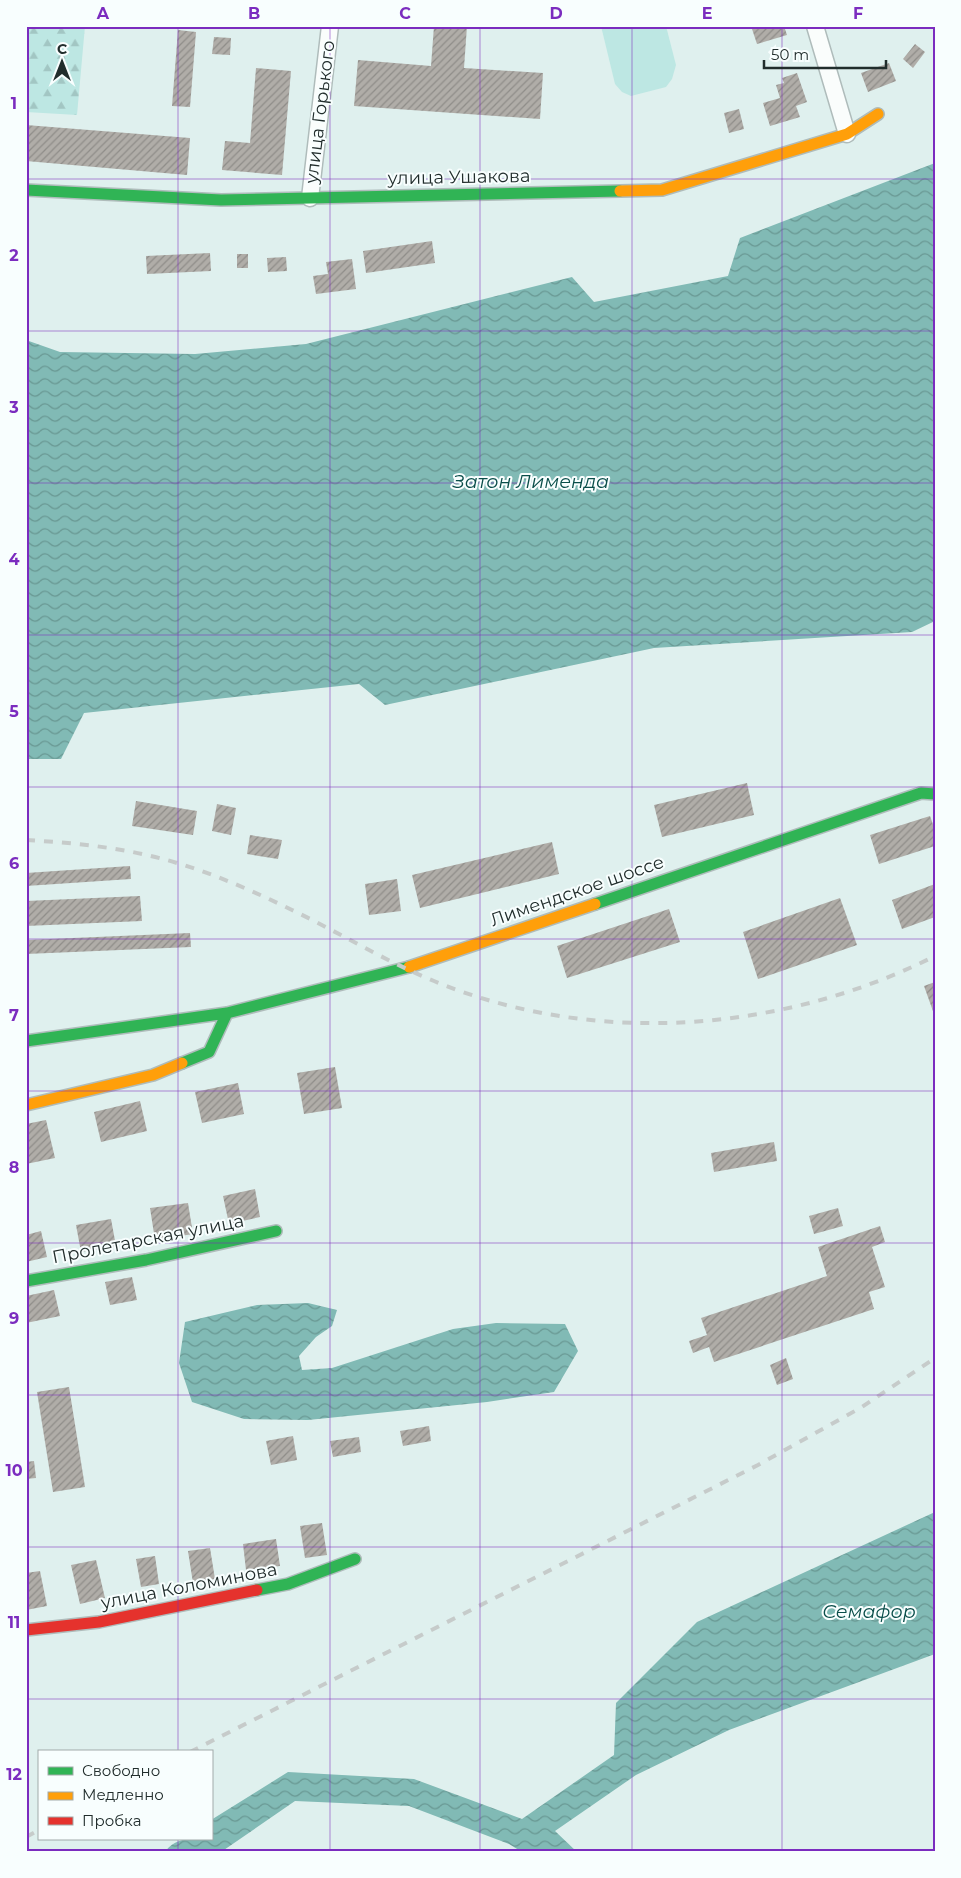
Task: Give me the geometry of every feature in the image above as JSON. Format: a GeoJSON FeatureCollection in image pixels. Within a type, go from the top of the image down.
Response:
{"type":"FeatureCollection","features":[{"type":"Feature","properties":{"kind":"street","name":"улица Горького"},"geometry":{"type":"LineString","coordinates":[[310,198],[330,26]]}},
{"type":"Feature","properties":{"kind":"street"},"geometry":{"type":"LineString","coordinates":[[815,26],[847,134]]}},
{"type":"Feature","properties":{"kind":"street","name":"улица Ушакова"},"geometry":{"type":"LineString","coordinates":[[26,190],[194,199],[662,190],[847,134],[878,114]]}},
{"type":"Feature","properties":{"kind":"street","name":"Лимендское шоссе"},"geometry":{"type":"LineString","coordinates":[[26,1040],[227,1013],[405,968],[921,793],[935,794]]}},
{"type":"Feature","properties":{"kind":"street"},"geometry":{"type":"LineString","coordinates":[[26,1105],[153,1075],[209,1052],[227,1013]]}},
{"type":"Feature","properties":{"kind":"street","name":"Пролетарская улица"},"geometry":{"type":"LineString","coordinates":[[26,1281],[146,1260],[276,1232]]}},
{"type":"Feature","properties":{"kind":"street","name":"улица Коломинова"},"geometry":{"type":"LineString","coordinates":[[26,1630],[99,1622],[288,1584],[355,1559]]}},
{"type":"Feature","properties":{"kind":"green space"},"geometry":{"type":"Polygon","coordinates":[[[26,26],[85,26],[77,115],[26,112],[26,26]]]}},
{"type":"Feature","properties":{"kind":"green space"},"geometry":{"type":"Polygon","coordinates":[[[601,26],[666,26],[676,65],[672,79],[666,87],[631,96],[622,92],[615,84],[601,26]]]}},
{"type":"Feature","properties":{"kind":"water","name":"Затон Лименда"},"geometry":{"type":"Polygon","coordinates":[[[935,163],[935,621],[912,632],[654,648],[385,705],[359,684],[84,713],[61,759],[26,759],[26,340],[60,352],[195,354],[306,344],[572,277],[594,302],[728,276],[740,238],[935,163]]]}},
{"type":"Feature","properties":{"kind":"water"},"geometry":{"type":"Polygon","coordinates":[[[308,1303],[337,1310],[332,1326],[316,1337],[299,1356],[302,1370],[332,1368],[453,1329],[496,1323],[565,1324],[578,1351],[554,1392],[487,1402],[308,1420],[244,1419],[192,1402],[179,1363],[185,1322],[257,1305],[308,1303]]]}},
{"type":"Feature","properties":{"kind":"water","name":"Семафор"},"geometry":{"type":"Polygon","coordinates":[[[935,1512],[935,1654],[729,1730],[636,1775],[555,1831],[577,1852],[522,1852],[509,1844],[409,1806],[295,1801],[221,1852],[165,1852],[174,1843],[180,1841],[212,1840],[212,1819],[288,1772],[414,1779],[522,1819],[614,1755],[616,1703],[697,1622],[935,1512]]]}},
{"type":"Feature","properties":{"kind":"building"},"geometry":{"type":"Polygon","coordinates":[[[434,26],[467,26],[464,68],[543,73],[540,119],[354,106],[358,60],[431,66],[434,26]]]}},
{"type":"Feature","properties":{"kind":"building"},"geometry":{"type":"Polygon","coordinates":[[[751,26],[784,26],[787,35],[757,44],[751,26]]]}},
{"type":"Feature","properties":{"kind":"building"},"geometry":{"type":"Polygon","coordinates":[[[178,30],[196,32],[190,107],[172,106],[178,30]]]}},
{"type":"Feature","properties":{"kind":"building"},"geometry":{"type":"Polygon","coordinates":[[[214,37],[231,38],[230,55],[212,54],[214,37]]]}},
{"type":"Feature","properties":{"kind":"building"},"geometry":{"type":"Polygon","coordinates":[[[915,44],[925,52],[913,68],[903,59],[915,44]]]}},
{"type":"Feature","properties":{"kind":"building"},"geometry":{"type":"Polygon","coordinates":[[[889,63],[896,81],[868,92],[861,73],[889,63]]]}},
{"type":"Feature","properties":{"kind":"building"},"geometry":{"type":"Polygon","coordinates":[[[256,68],[291,71],[282,175],[222,170],[225,141],[250,143],[256,68]]]}},
{"type":"Feature","properties":{"kind":"building"},"geometry":{"type":"Polygon","coordinates":[[[797,73],[807,102],[796,106],[800,117],[770,126],[763,103],[780,98],[776,85],[784,83],[782,78],[797,73]]]}},
{"type":"Feature","properties":{"kind":"building"},"geometry":{"type":"Polygon","coordinates":[[[739,109],[744,129],[729,133],[724,113],[739,109]]]}},
{"type":"Feature","properties":{"kind":"building"},"geometry":{"type":"Polygon","coordinates":[[[26,125],[190,138],[187,175],[26,161],[26,125]]]}},
{"type":"Feature","properties":{"kind":"building"},"geometry":{"type":"Polygon","coordinates":[[[432,241],[435,263],[366,273],[363,251],[432,241]]]}},
{"type":"Feature","properties":{"kind":"building"},"geometry":{"type":"Polygon","coordinates":[[[210,253],[211,271],[147,274],[146,256],[210,253]]]}},
{"type":"Feature","properties":{"kind":"building"},"geometry":{"type":"Polygon","coordinates":[[[237,254],[248,254],[248,268],[237,268],[237,254]]]}},
{"type":"Feature","properties":{"kind":"building"},"geometry":{"type":"Polygon","coordinates":[[[286,257],[287,271],[268,272],[267,258],[286,257]]]}},
{"type":"Feature","properties":{"kind":"building"},"geometry":{"type":"Polygon","coordinates":[[[352,259],[356,289],[316,294],[313,276],[328,274],[326,262],[352,259]]]}},
{"type":"Feature","properties":{"kind":"building"},"geometry":{"type":"Polygon","coordinates":[[[747,783],[754,815],[662,837],[654,805],[747,783]]]}},
{"type":"Feature","properties":{"kind":"building"},"geometry":{"type":"Polygon","coordinates":[[[136,801],[197,811],[193,835],[132,826],[136,801]]]}},
{"type":"Feature","properties":{"kind":"building"},"geometry":{"type":"Polygon","coordinates":[[[217,804],[236,808],[231,835],[212,831],[217,804]]]}},
{"type":"Feature","properties":{"kind":"building"},"geometry":{"type":"Polygon","coordinates":[[[930,816],[935,830],[935,846],[879,864],[870,835],[930,816]]]}},
{"type":"Feature","properties":{"kind":"building"},"geometry":{"type":"Polygon","coordinates":[[[250,835],[282,840],[278,859],[247,854],[250,835]]]}},
{"type":"Feature","properties":{"kind":"building"},"geometry":{"type":"Polygon","coordinates":[[[552,842],[559,874],[420,908],[412,875],[552,842]]]}},
{"type":"Feature","properties":{"kind":"building"},"geometry":{"type":"Polygon","coordinates":[[[130,866],[131,879],[26,886],[26,873],[130,866]]]}},
{"type":"Feature","properties":{"kind":"building"},"geometry":{"type":"Polygon","coordinates":[[[397,879],[401,911],[369,915],[365,884],[397,879]]]}},
{"type":"Feature","properties":{"kind":"building"},"geometry":{"type":"Polygon","coordinates":[[[935,884],[935,917],[902,929],[892,900],[935,884]]]}},
{"type":"Feature","properties":{"kind":"building"},"geometry":{"type":"Polygon","coordinates":[[[140,896],[142,921],[26,926],[26,901],[140,896]]]}},
{"type":"Feature","properties":{"kind":"building"},"geometry":{"type":"Polygon","coordinates":[[[840,898],[857,945],[758,979],[743,932],[840,898]]]}},
{"type":"Feature","properties":{"kind":"building"},"geometry":{"type":"Polygon","coordinates":[[[669,909],[680,942],[567,978],[557,946],[669,909]]]}},
{"type":"Feature","properties":{"kind":"building"},"geometry":{"type":"Polygon","coordinates":[[[190,933],[191,947],[26,954],[26,940],[190,933]]]}},
{"type":"Feature","properties":{"kind":"building"},"geometry":{"type":"Polygon","coordinates":[[[935,982],[935,1014],[934,1014],[924,986],[935,982]]]}},
{"type":"Feature","properties":{"kind":"building"},"geometry":{"type":"Polygon","coordinates":[[[335,1067],[342,1108],[304,1114],[297,1073],[335,1067]]]}},
{"type":"Feature","properties":{"kind":"building"},"geometry":{"type":"Polygon","coordinates":[[[238,1083],[244,1114],[202,1123],[195,1092],[238,1083]]]}},
{"type":"Feature","properties":{"kind":"building"},"geometry":{"type":"Polygon","coordinates":[[[140,1101],[147,1131],[101,1142],[94,1112],[140,1101]]]}},
{"type":"Feature","properties":{"kind":"building"},"geometry":{"type":"Polygon","coordinates":[[[46,1120],[55,1158],[26,1164],[26,1124],[46,1120]]]}},
{"type":"Feature","properties":{"kind":"building"},"geometry":{"type":"Polygon","coordinates":[[[774,1142],[777,1161],[714,1172],[711,1153],[774,1142]]]}},
{"type":"Feature","properties":{"kind":"building"},"geometry":{"type":"Polygon","coordinates":[[[255,1189],[260,1217],[229,1224],[223,1196],[255,1189]]]}},
{"type":"Feature","properties":{"kind":"building"},"geometry":{"type":"Polygon","coordinates":[[[188,1203],[193,1234],[155,1240],[150,1208],[188,1203]]]}},
{"type":"Feature","properties":{"kind":"building"},"geometry":{"type":"Polygon","coordinates":[[[838,1208],[843,1226],[814,1234],[809,1216],[838,1208]]]}},
{"type":"Feature","properties":{"kind":"building"},"geometry":{"type":"Polygon","coordinates":[[[111,1219],[116,1246],[81,1252],[76,1225],[111,1219]]]}},
{"type":"Feature","properties":{"kind":"building"},"geometry":{"type":"Polygon","coordinates":[[[880,1226],[885,1242],[872,1247],[885,1287],[869,1292],[874,1309],[714,1362],[709,1347],[693,1353],[689,1341],[707,1335],[701,1318],[827,1276],[818,1247],[880,1226]]]}},
{"type":"Feature","properties":{"kind":"building"},"geometry":{"type":"Polygon","coordinates":[[[41,1231],[47,1257],[26,1262],[26,1235],[41,1231]]]}},
{"type":"Feature","properties":{"kind":"building"},"geometry":{"type":"Polygon","coordinates":[[[132,1277],[137,1300],[110,1305],[105,1282],[132,1277]]]}},
{"type":"Feature","properties":{"kind":"building"},"geometry":{"type":"Polygon","coordinates":[[[54,1290],[60,1316],[26,1323],[26,1296],[54,1290]]]}},
{"type":"Feature","properties":{"kind":"building"},"geometry":{"type":"Polygon","coordinates":[[[786,1358],[793,1379],[777,1385],[770,1365],[786,1358]]]}},
{"type":"Feature","properties":{"kind":"building"},"geometry":{"type":"Polygon","coordinates":[[[69,1387],[85,1487],[53,1492],[37,1392],[69,1387]]]}},
{"type":"Feature","properties":{"kind":"building"},"geometry":{"type":"Polygon","coordinates":[[[429,1426],[431,1441],[403,1446],[400,1431],[429,1426]]]}},
{"type":"Feature","properties":{"kind":"building"},"geometry":{"type":"Polygon","coordinates":[[[293,1436],[297,1460],[271,1465],[266,1441],[293,1436]]]}},
{"type":"Feature","properties":{"kind":"building"},"geometry":{"type":"Polygon","coordinates":[[[359,1437],[361,1452],[333,1457],[330,1441],[359,1437]]]}},
{"type":"Feature","properties":{"kind":"building"},"geometry":{"type":"Polygon","coordinates":[[[34,1461],[36,1478],[26,1479],[26,1462],[34,1461]]]}},
{"type":"Feature","properties":{"kind":"building"},"geometry":{"type":"Polygon","coordinates":[[[322,1523],[327,1555],[305,1558],[300,1526],[322,1523]]]}},
{"type":"Feature","properties":{"kind":"building"},"geometry":{"type":"Polygon","coordinates":[[[276,1539],[280,1566],[246,1570],[243,1544],[276,1539]]]}},
{"type":"Feature","properties":{"kind":"building"},"geometry":{"type":"Polygon","coordinates":[[[210,1548],[215,1579],[193,1583],[188,1551],[210,1548]]]}},
{"type":"Feature","properties":{"kind":"building"},"geometry":{"type":"Polygon","coordinates":[[[155,1556],[159,1584],[141,1587],[136,1559],[155,1556]]]}},
{"type":"Feature","properties":{"kind":"building"},"geometry":{"type":"Polygon","coordinates":[[[96,1560],[105,1598],[80,1604],[71,1565],[96,1560]]]}},
{"type":"Feature","properties":{"kind":"building"},"geometry":{"type":"Polygon","coordinates":[[[40,1571],[47,1606],[26,1610],[26,1573],[40,1571]]]}},
{"type":"Feature","properties":{"kind":"railway"},"geometry":{"type":"LineString","coordinates":[[26,840],[121,850],[159,858],[192,868],[236,884],[278,903],[398,965],[434,981],[495,1002],[558,1016],[622,1022],[687,1022],[751,1015],[815,1002],[876,982],[935,956]]}},
{"type":"Feature","properties":{"kind":"railway"},"geometry":{"type":"LineString","coordinates":[[194,1750],[758,1465],[862,1407],[935,1358]]}},
{"type":"Feature","properties":{"kind":"railway"},"geometry":{"type":"LineString","coordinates":[[26,1837],[38,1831]]}},
{"type":"Feature","properties":{"kind":"traffic: fast"},"geometry":{"type":"LineString","coordinates":[[26,190],[221,200],[620,191]]}},
{"type":"Feature","properties":{"kind":"traffic: fast"},"geometry":{"type":"LineString","coordinates":[[595,904],[921,793],[935,794]]}},
{"type":"Feature","properties":{"kind":"traffic: fast"},"geometry":{"type":"LineString","coordinates":[[26,1041],[227,1013],[409,967]]}},
{"type":"Feature","properties":{"kind":"traffic: fast"},"geometry":{"type":"LineString","coordinates":[[182,1063],[209,1052],[227,1013]]}},
{"type":"Feature","properties":{"kind":"traffic: fast"},"geometry":{"type":"LineString","coordinates":[[26,1281],[146,1260],[276,1231]]}},
{"type":"Feature","properties":{"kind":"traffic: fast"},"geometry":{"type":"LineString","coordinates":[[257,1590],[288,1584],[355,1559]]}},
{"type":"Feature","properties":{"kind":"traffic: slow"},"geometry":{"type":"LineString","coordinates":[[620,191],[662,190],[847,134],[878,114]]}},
{"type":"Feature","properties":{"kind":"traffic: slow"},"geometry":{"type":"LineString","coordinates":[[409,967],[595,904]]}},
{"type":"Feature","properties":{"kind":"traffic: slow"},"geometry":{"type":"LineString","coordinates":[[26,1105],[153,1075],[182,1063]]}},
{"type":"Feature","properties":{"kind":"traffic: jam"},"geometry":{"type":"LineString","coordinates":[[26,1630],[99,1622],[257,1590]]}}]}
